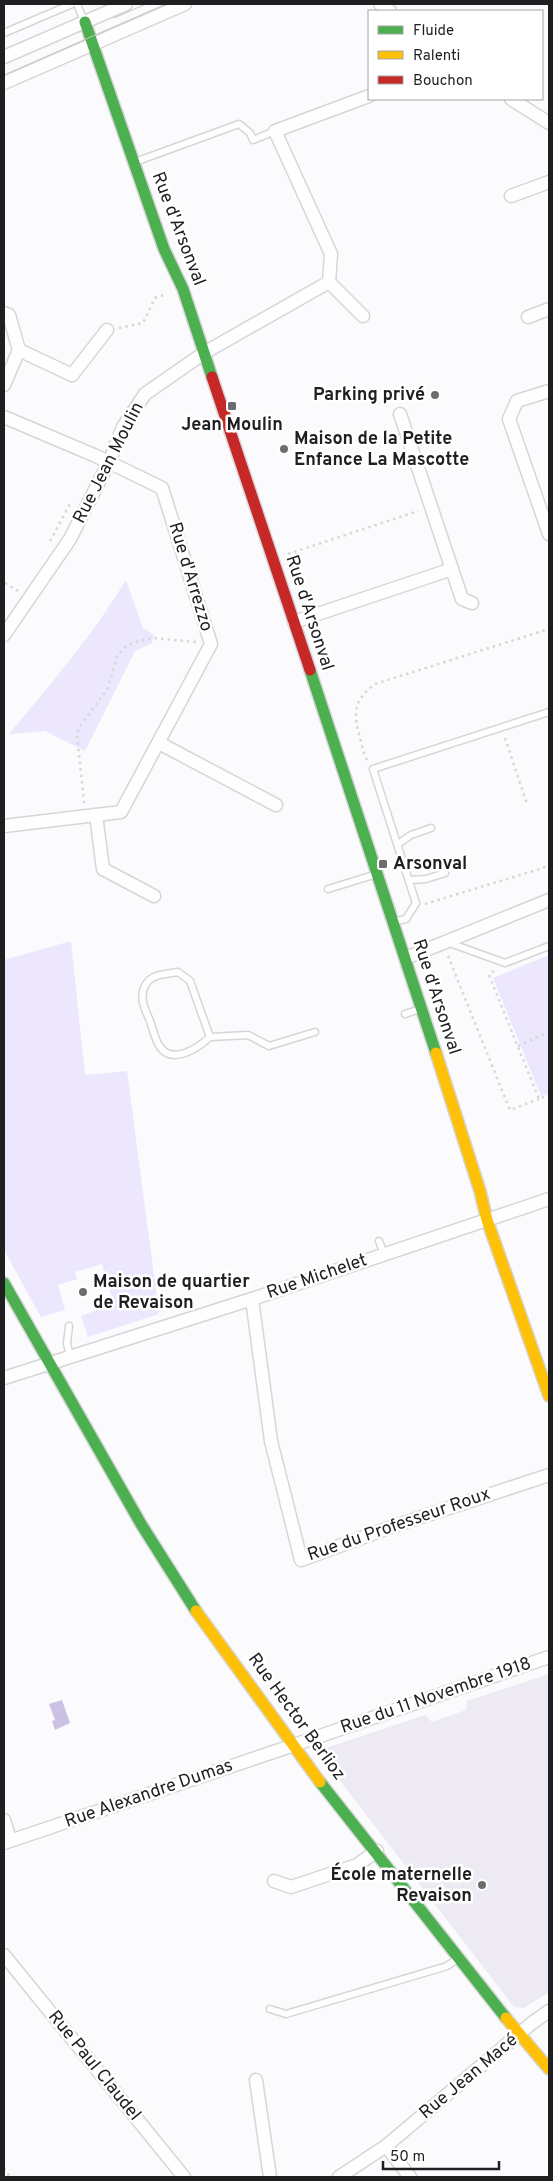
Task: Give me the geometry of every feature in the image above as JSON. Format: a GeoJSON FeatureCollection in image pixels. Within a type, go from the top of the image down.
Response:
{"type":"FeatureCollection","features":[{"type":"Feature","properties":{"kind":"street"},"geometry":{"type":"LineString","coordinates":[[4,57],[126,4]]}},
{"type":"Feature","properties":{"kind":"street"},"geometry":{"type":"LineString","coordinates":[[4,83],[185,4]]}},
{"type":"Feature","properties":{"kind":"street","name":"Rue d'Arsonval"},"geometry":{"type":"LineString","coordinates":[[84,22],[94,44],[164,249],[183,289],[406,958],[480,1191],[486,1220],[549,1396]]}},
{"type":"Feature","properties":{"kind":"street"},"geometry":{"type":"LineString","coordinates":[[363,316],[328,282],[331,254],[276,131],[368,96]]}},
{"type":"Feature","properties":{"kind":"street"},"geometry":{"type":"LineString","coordinates":[[513,100],[549,123]]}},
{"type":"Feature","properties":{"kind":"street"},"geometry":{"type":"LineString","coordinates":[[511,196],[549,182]]}},
{"type":"Feature","properties":{"kind":"street","name":"Rue Jean Moulin"},"geometry":{"type":"LineString","coordinates":[[4,635],[70,539],[109,462],[123,427],[144,394],[204,353],[328,282]]}},
{"type":"Feature","properties":{"kind":"street"},"geometry":{"type":"LineString","coordinates":[[528,317],[549,309]]}},
{"type":"Feature","properties":{"kind":"street"},"geometry":{"type":"LineString","coordinates":[[4,313],[9,315],[19,350],[4,385]]}},
{"type":"Feature","properties":{"kind":"street"},"geometry":{"type":"LineString","coordinates":[[19,350],[72,375],[107,330]]}},
{"type":"Feature","properties":{"kind":"street"},"geometry":{"type":"LineString","coordinates":[[549,391],[517,401],[509,418],[549,534]]}},
{"type":"Feature","properties":{"kind":"street"},"geometry":{"type":"LineString","coordinates":[[400,414],[462,599],[472,603]]}},
{"type":"Feature","properties":{"kind":"street","name":"Rue d'Arrezzo"},"geometry":{"type":"LineString","coordinates":[[4,417],[109,462],[162,488],[211,644],[121,812],[4,826]]}},
{"type":"Feature","properties":{"kind":"street"},"geometry":{"type":"LineString","coordinates":[[294,622],[452,569]]}},
{"type":"Feature","properties":{"kind":"street"},"geometry":{"type":"LineString","coordinates":[[159,743],[276,805]]}},
{"type":"Feature","properties":{"kind":"street"},"geometry":{"type":"LineString","coordinates":[[91,816],[103,869],[154,896]]}},
{"type":"Feature","properties":{"kind":"street"},"geometry":{"type":"LineString","coordinates":[[406,958],[549,900]]}},
{"type":"Feature","properties":{"kind":"street","name":"Rue Michelet"},"geometry":{"type":"LineString","coordinates":[[4,1378],[252,1299],[549,1199]]}},
{"type":"Feature","properties":{"kind":"street","name":"Rue Hector Berlioz"},"geometry":{"type":"LineString","coordinates":[[4,1283],[48,1364],[141,1524],[193,1606],[294,1746],[499,2010],[549,2069]]}},
{"type":"Feature","properties":{"kind":"street","name":"Rue du Professeur Roux"},"geometry":{"type":"LineString","coordinates":[[252,1299],[271,1441],[301,1560],[549,1475]]}},
{"type":"Feature","properties":{"kind":"street","name":"Rue du 11 Novembre 1918"},"geometry":{"type":"LineString","coordinates":[[294,1746],[549,1657]]}},
{"type":"Feature","properties":{"kind":"street","name":"Rue Alexandre Dumas"},"geometry":{"type":"LineString","coordinates":[[7,1842],[294,1746]]}},
{"type":"Feature","properties":{"kind":"street"},"geometry":{"type":"LineString","coordinates":[[4,1820],[7,1842]]}},
{"type":"Feature","properties":{"kind":"street"},"geometry":{"type":"LineString","coordinates":[[274,1881],[291,1887],[357,1865],[377,1851]]}},
{"type":"Feature","properties":{"kind":"street","name":"Rue Paul Claudel"},"geometry":{"type":"LineString","coordinates":[[4,1955],[184,2177]]}},
{"type":"Feature","properties":{"kind":"street","name":"Rue Jean Macé"},"geometry":{"type":"LineString","coordinates":[[339,2177],[386,2146],[549,2011]]}},
{"type":"Feature","properties":{"kind":"street"},"geometry":{"type":"LineString","coordinates":[[256,2080],[270,2177]]}},
{"type":"Feature","properties":{"kind":"street"},"geometry":{"type":"LineString","coordinates":[[386,2146],[410,2177]]}},
{"type":"Feature","properties":{"kind":"lane"},"geometry":{"type":"LineString","coordinates":[[4,33],[72,4]]}},
{"type":"Feature","properties":{"kind":"lane"},"geometry":{"type":"LineString","coordinates":[[77,4],[84,22]]}},
{"type":"Feature","properties":{"kind":"lane"},"geometry":{"type":"LineString","coordinates":[[135,162],[239,124],[250,133],[253,140],[276,131]]}},
{"type":"Feature","properties":{"kind":"lane"},"geometry":{"type":"LineString","coordinates":[[394,922],[406,919],[416,903],[373,769],[549,712]]}},
{"type":"Feature","properties":{"kind":"lane"},"geometry":{"type":"LineString","coordinates":[[398,844],[411,835],[431,828]]}},
{"type":"Feature","properties":{"kind":"lane"},"geometry":{"type":"LineString","coordinates":[[410,880],[426,879],[445,873]]}},
{"type":"Feature","properties":{"kind":"lane"},"geometry":{"type":"LineString","coordinates":[[328,889],[377,874]]}},
{"type":"Feature","properties":{"kind":"lane"},"geometry":{"type":"LineString","coordinates":[[445,942],[506,963],[549,946]]}},
{"type":"Feature","properties":{"kind":"lane"},"geometry":{"type":"LineString","coordinates":[[210,1037],[190,981],[178,972],[160,974],[146,984],[141,998],[158,1046],[166,1053],[177,1055],[199,1048],[210,1037],[248,1035],[269,1046],[315,1032]]}},
{"type":"Feature","properties":{"kind":"lane"},"geometry":{"type":"LineString","coordinates":[[405,1014],[422,1008]]}},
{"type":"Feature","properties":{"kind":"lane"},"geometry":{"type":"LineString","coordinates":[[379,1241],[384,1254]]}},
{"type":"Feature","properties":{"kind":"lane"},"geometry":{"type":"LineString","coordinates":[[69,1326],[67,1343],[70,1357]]}},
{"type":"Feature","properties":{"kind":"lane"},"geometry":{"type":"LineString","coordinates":[[270,2009],[286,2014],[447,1966],[459,1958]]}},
{"type":"Feature","properties":{"kind":"path"},"geometry":{"type":"LineString","coordinates":[[107,330],[143,323],[155,298],[183,289]]}},
{"type":"Feature","properties":{"kind":"path"},"geometry":{"type":"LineString","coordinates":[[272,559],[431,506]]}},
{"type":"Feature","properties":{"kind":"path"},"geometry":{"type":"LineString","coordinates":[[373,769],[365,755],[356,724],[355,709],[362,694],[375,684],[549,629]]}},
{"type":"Feature","properties":{"kind":"path"},"geometry":{"type":"LineString","coordinates":[[91,816],[77,735],[79,728],[108,688],[117,656],[132,642],[142,639],[211,644]]}},
{"type":"Feature","properties":{"kind":"path"},"geometry":{"type":"LineString","coordinates":[[502,727],[526,801],[529,804]]}},
{"type":"Feature","properties":{"kind":"path"},"geometry":{"type":"LineString","coordinates":[[416,903],[426,904],[543,868],[549,864]]}},
{"type":"Feature","properties":{"kind":"path"},"geometry":{"type":"LineString","coordinates":[[445,942],[510,1110],[549,1095]]}},
{"type":"Feature","properties":{"kind":"path"},"geometry":{"type":"LineString","coordinates":[[506,963],[490,974],[539,1099]]}},
{"type":"Feature","properties":{"kind":"path"},"geometry":{"type":"LineString","coordinates":[[518,1046],[549,1032]]}},
{"type":"Feature","properties":{"kind":"path"},"geometry":{"type":"LineString","coordinates":[[4,2168],[10,2177]]}},
{"type":"Feature","properties":{"kind":"shaded area"},"geometry":{"type":"Polygon","coordinates":[[[126,580],[143,628],[154,635],[152,643],[135,651],[85,751],[45,731],[9,734],[85,640],[126,580]]]}},
{"type":"Feature","properties":{"kind":"shaded area"},"geometry":{"type":"Polygon","coordinates":[[[71,941],[85,1075],[127,1071],[159,1314],[88,1337],[81,1316],[114,1304],[102,1264],[75,1272],[77,1279],[58,1285],[65,1310],[41,1317],[4,1250],[4,960],[71,941]]]}},
{"type":"Feature","properties":{"kind":"shaded area"},"geometry":{"type":"Polygon","coordinates":[[[549,955],[549,1093],[541,1096],[493,978],[549,955]]]}},
{"type":"Feature","properties":{"kind":"shaded area"},"geometry":{"type":"Polygon","coordinates":[[[549,1674],[549,1992],[524,2008],[514,2007],[433,1902],[447,1890],[442,1883],[427,1894],[325,1761],[326,1748],[425,1715],[432,1722],[466,1710],[467,1701],[549,1674]]]}},
{"type":"Feature","properties":{"kind":"shaded area"},"geometry":{"type":"Polygon","coordinates":[[[62,1700],[70,1723],[55,1730],[52,1721],[55,1720],[49,1704],[62,1700]]]}},
{"type":"Feature","properties":{"kind":"tram line"},"geometry":{"type":"LineString","coordinates":[[114,18],[146,4]]}},
{"type":"Feature","properties":{"kind":"tram line"},"geometry":{"type":"LineString","coordinates":[[4,75],[166,4]]}},
{"type":"Feature","properties":{"kind":"traffic: fast"},"geometry":{"type":"LineString","coordinates":[[85,22],[164,249],[183,289],[212,377]]}},
{"type":"Feature","properties":{"kind":"traffic: fast"},"geometry":{"type":"LineString","coordinates":[[310,670],[436,1053]]}},
{"type":"Feature","properties":{"kind":"traffic: fast"},"geometry":{"type":"LineString","coordinates":[[4,1283],[141,1524],[196,1611]]}},
{"type":"Feature","properties":{"kind":"traffic: fast"},"geometry":{"type":"LineString","coordinates":[[320,1782],[506,2018]]}},
{"type":"Feature","properties":{"kind":"traffic: slow"},"geometry":{"type":"LineString","coordinates":[[436,1053],[480,1191],[487,1220],[549,1396]]}},
{"type":"Feature","properties":{"kind":"traffic: slow"},"geometry":{"type":"LineString","coordinates":[[196,1611],[320,1782]]}},
{"type":"Feature","properties":{"kind":"traffic: slow"},"geometry":{"type":"LineString","coordinates":[[506,2018],[549,2069]]}},
{"type":"Feature","properties":{"kind":"traffic: jam"},"geometry":{"type":"LineString","coordinates":[[212,377],[310,670]]}},
{"type":"Feature","properties":{"kind":"place","name":"Parking privé"},"geometry":{"type":"Point","coordinates":[435,395]}},
{"type":"Feature","properties":{"kind":"place","name":"Jean Moulin"},"geometry":{"type":"Point","coordinates":[232,406]}},
{"type":"Feature","properties":{"kind":"place","name":"Maison de la Petite Enfance La Mascotte"},"geometry":{"type":"Point","coordinates":[284,449]}},
{"type":"Feature","properties":{"kind":"place","name":"Arsonval"},"geometry":{"type":"Point","coordinates":[383,864]}},
{"type":"Feature","properties":{"kind":"place","name":"Maison de quartier de Revaison"},"geometry":{"type":"Point","coordinates":[83,1292]}},
{"type":"Feature","properties":{"kind":"place","name":"École maternelle Revaison"},"geometry":{"type":"Point","coordinates":[482,1885]}}]}
